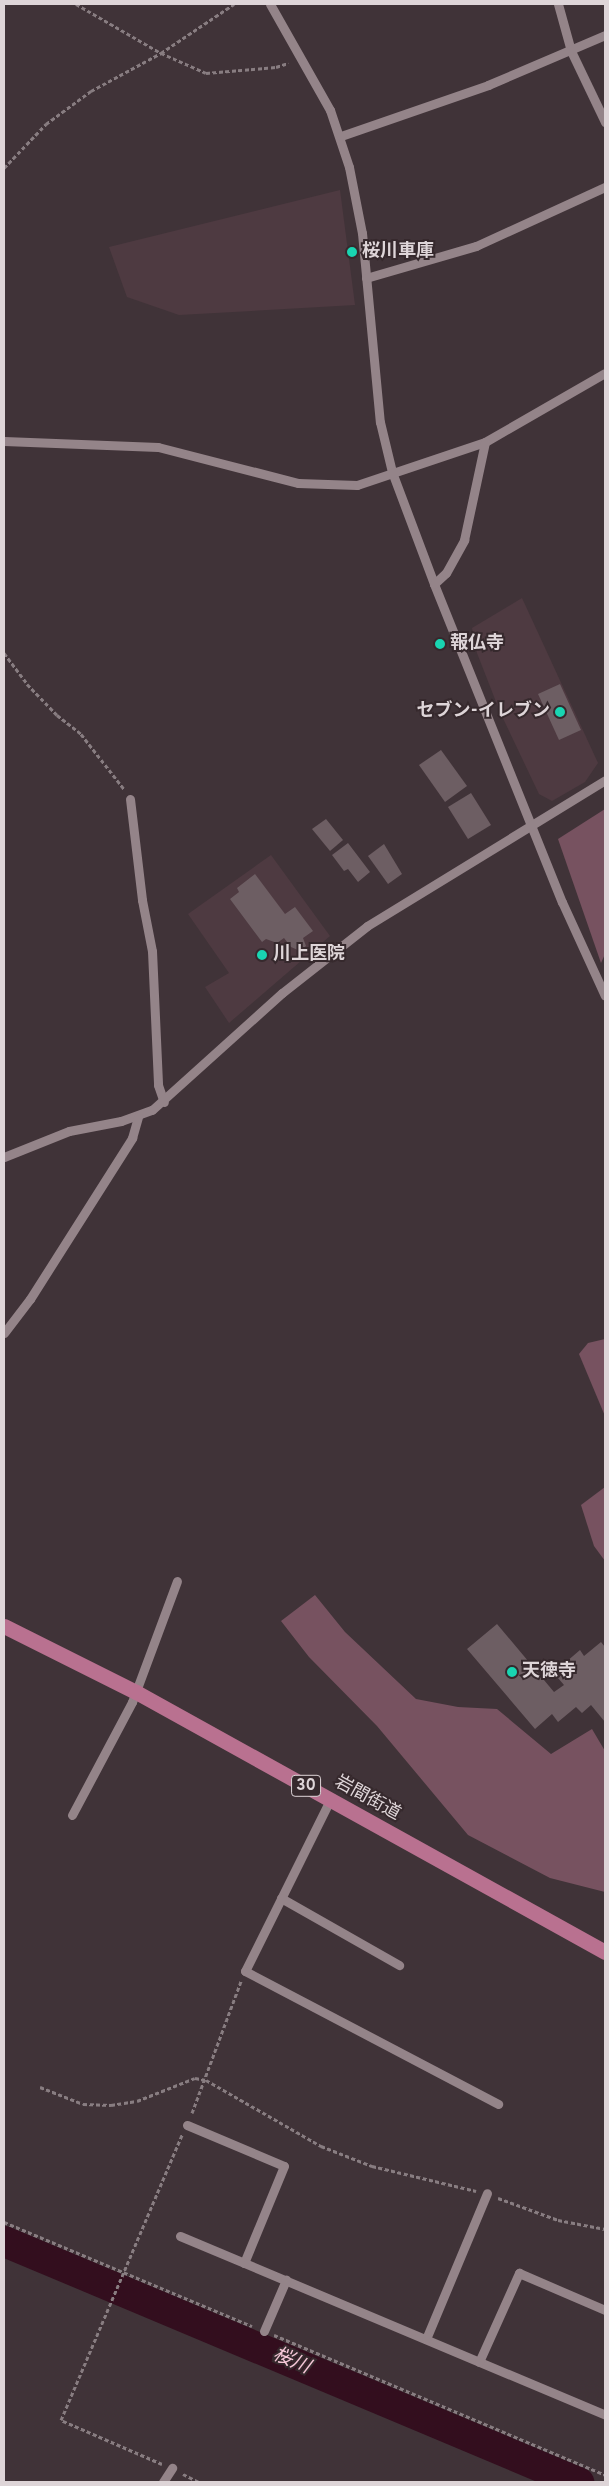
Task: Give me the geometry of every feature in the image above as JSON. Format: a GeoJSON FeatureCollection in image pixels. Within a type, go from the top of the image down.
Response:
{"type":"FeatureCollection","features":[{"type":"Feature","properties":{"kind":"main road","name":"岩間街道"},"geometry":{"type":"LineString","coordinates":[[4,1626],[136,1692],[605,1952]]}},
{"type":"Feature","properties":{"kind":"street"},"geometry":{"type":"LineString","coordinates":[[270,4],[341,136],[358,207],[380,422],[392,472],[434,584],[562,902],[605,996]]}},
{"type":"Feature","properties":{"kind":"street"},"geometry":{"type":"LineString","coordinates":[[558,4],[571,51],[605,122]]}},
{"type":"Feature","properties":{"kind":"street"},"geometry":{"type":"LineString","coordinates":[[341,136],[488,85],[605,35]]}},
{"type":"Feature","properties":{"kind":"street"},"geometry":{"type":"LineString","coordinates":[[366,278],[476,246],[605,187]]}},
{"type":"Feature","properties":{"kind":"street"},"geometry":{"type":"LineString","coordinates":[[4,441],[158,447],[298,484],[357,485],[485,442],[605,373]]}},
{"type":"Feature","properties":{"kind":"street"},"geometry":{"type":"LineString","coordinates":[[434,584],[446,573],[464,540],[485,442]]}},
{"type":"Feature","properties":{"kind":"street"},"geometry":{"type":"LineString","coordinates":[[4,1157],[69,1131],[138,1117],[164,1102],[282,993],[367,926],[605,780]]}},
{"type":"Feature","properties":{"kind":"street"},"geometry":{"type":"LineString","coordinates":[[130,799],[152,951],[158,1085],[164,1102]]}},
{"type":"Feature","properties":{"kind":"street"},"geometry":{"type":"LineString","coordinates":[[4,1333],[30,1299],[132,1138],[138,1117]]}},
{"type":"Feature","properties":{"kind":"street"},"geometry":{"type":"LineString","coordinates":[[72,1815],[136,1692],[177,1581]]}},
{"type":"Feature","properties":{"kind":"street"},"geometry":{"type":"LineString","coordinates":[[330,1800],[245,1971],[498,2104]]}},
{"type":"Feature","properties":{"kind":"street"},"geometry":{"type":"LineString","coordinates":[[281,1898],[399,1965]]}},
{"type":"Feature","properties":{"kind":"street"},"geometry":{"type":"LineString","coordinates":[[186,2125],[284,2166],[244,2263]]}},
{"type":"Feature","properties":{"kind":"street"},"geometry":{"type":"LineString","coordinates":[[426,2339],[488,2193]]}},
{"type":"Feature","properties":{"kind":"street"},"geometry":{"type":"LineString","coordinates":[[180,2236],[605,2414]]}},
{"type":"Feature","properties":{"kind":"street"},"geometry":{"type":"LineString","coordinates":[[479,2362],[519,2273],[605,2310]]}},
{"type":"Feature","properties":{"kind":"street"},"geometry":{"type":"LineString","coordinates":[[264,2330],[286,2280]]}},
{"type":"Feature","properties":{"kind":"street"},"geometry":{"type":"LineString","coordinates":[[163,2482],[172,2468]]}},
{"type":"Feature","properties":{"kind":"path"},"geometry":{"type":"LineString","coordinates":[[76,4],[161,53],[206,74],[276,67],[300,58]]}},
{"type":"Feature","properties":{"kind":"path"},"geometry":{"type":"LineString","coordinates":[[4,168],[46,124],[91,91],[161,53],[234,4]]}},
{"type":"Feature","properties":{"kind":"path"},"geometry":{"type":"LineString","coordinates":[[4,653],[27,684],[81,734],[115,774],[130,799]]}},
{"type":"Feature","properties":{"kind":"path"},"geometry":{"type":"LineString","coordinates":[[40,2087],[83,2104],[111,2105],[137,2101],[195,2078],[206,2080],[321,2146],[372,2166],[488,2193],[558,2220],[605,2229]]}},
{"type":"Feature","properties":{"kind":"path"},"geometry":{"type":"LineString","coordinates":[[4,2222],[605,2475]]}},
{"type":"Feature","properties":{"kind":"path"},"geometry":{"type":"LineString","coordinates":[[123,2276],[61,2420],[172,2468],[199,2482]]}},
{"type":"Feature","properties":{"kind":"shaded area"},"geometry":{"type":"Polygon","coordinates":[[[340,190],[355,305],[179,315],[127,297],[109,247],[340,190]]]}},
{"type":"Feature","properties":{"kind":"shaded area"},"geometry":{"type":"Polygon","coordinates":[[[522,598],[598,763],[585,782],[552,801],[539,794],[500,712],[477,653],[472,628],[522,598]]]}},
{"type":"Feature","properties":{"kind":"shaded area"},"geometry":{"type":"Polygon","coordinates":[[[605,809],[605,954],[601,963],[558,839],[605,809]]]}},
{"type":"Feature","properties":{"kind":"shaded area","name":"川上医院"},"geometry":{"type":"Polygon","coordinates":[[[271,855],[330,936],[229,1023],[205,987],[229,973],[188,914],[271,855]]]}},
{"type":"Feature","properties":{"kind":"shaded area"},"geometry":{"type":"Polygon","coordinates":[[[605,1339],[605,1416],[579,1354],[588,1343],[605,1339]]]}},
{"type":"Feature","properties":{"kind":"shaded area"},"geometry":{"type":"Polygon","coordinates":[[[605,1487],[605,1561],[594,1546],[581,1505],[605,1487]]]}},
{"type":"Feature","properties":{"kind":"shaded area"},"geometry":{"type":"Polygon","coordinates":[[[315,1595],[345,1632],[416,1699],[458,1707],[497,1709],[551,1754],[592,1729],[605,1751],[605,1892],[550,1878],[468,1835],[377,1726],[309,1657],[281,1621],[315,1595]]]}},
{"type":"Feature","properties":{"kind":"building","name":"セブン-イレブン"},"geometry":{"type":"Polygon","coordinates":[[[560,684],[581,730],[559,740],[538,694],[560,684]]]}},
{"type":"Feature","properties":{"kind":"building"},"geometry":{"type":"Polygon","coordinates":[[[441,750],[467,786],[445,802],[419,765],[441,750]]]}},
{"type":"Feature","properties":{"kind":"building"},"geometry":{"type":"Polygon","coordinates":[[[471,793],[491,825],[468,839],[448,807],[471,793]]]}},
{"type":"Feature","properties":{"kind":"building"},"geometry":{"type":"Polygon","coordinates":[[[326,819],[343,840],[330,851],[312,829],[326,819]]]}},
{"type":"Feature","properties":{"kind":"building"},"geometry":{"type":"Polygon","coordinates":[[[348,843],[370,872],[358,882],[348,869],[344,871],[332,855],[348,843]]]}},
{"type":"Feature","properties":{"kind":"building"},"geometry":{"type":"Polygon","coordinates":[[[384,844],[402,874],[388,884],[368,856],[384,844]]]}},
{"type":"Feature","properties":{"kind":"building"},"geometry":{"type":"Polygon","coordinates":[[[255,874],[285,914],[295,907],[313,931],[303,938],[306,946],[300,951],[291,947],[284,938],[277,943],[266,939],[262,942],[230,899],[239,892],[237,888],[255,874]]]}},
{"type":"Feature","properties":{"kind":"building","name":"天徳寺"},"geometry":{"type":"Polygon","coordinates":[[[497,1624],[554,1692],[564,1685],[558,1678],[571,1667],[566,1662],[580,1650],[584,1656],[601,1642],[605,1647],[605,1722],[591,1705],[582,1713],[576,1707],[558,1722],[552,1714],[535,1729],[467,1649],[497,1624]]]}},
{"type":"Feature","properties":{"kind":"waterway","name":"桜川"},"geometry":{"type":"LineString","coordinates":[[4,2241],[578,2482]]}},
{"type":"Feature","properties":{"kind":"place","name":"桜川車庫"},"geometry":{"type":"Point","coordinates":[352,252]}},
{"type":"Feature","properties":{"kind":"place","name":"報仏寺"},"geometry":{"type":"Point","coordinates":[440,644]}},
{"type":"Feature","properties":{"kind":"place","name":"セブン-イレブン"},"geometry":{"type":"Point","coordinates":[560,712]}},
{"type":"Feature","properties":{"kind":"place","name":"川上医院"},"geometry":{"type":"Point","coordinates":[262,955]}},
{"type":"Feature","properties":{"kind":"place","name":"天徳寺"},"geometry":{"type":"Point","coordinates":[512,1672]}}]}
